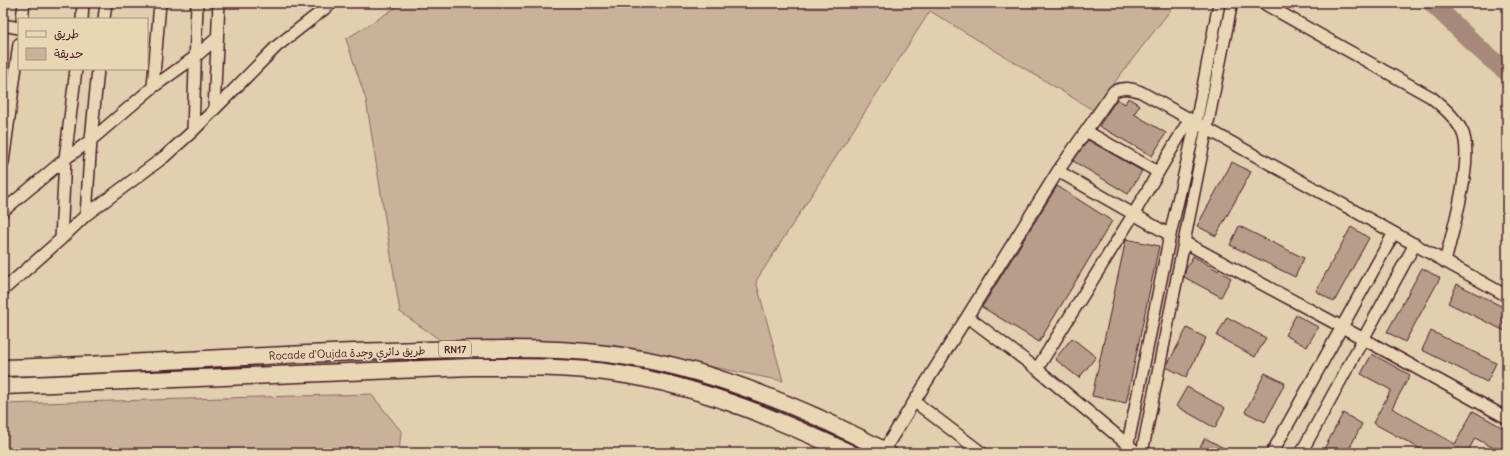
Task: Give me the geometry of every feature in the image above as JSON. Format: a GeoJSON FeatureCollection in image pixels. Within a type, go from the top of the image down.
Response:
{"type":"FeatureCollection","features":[{"type":"Feature","properties":{"kind":"highway","name":"Rocade d'Oujda طريق دائري وجدة"},"geometry":{"type":"LineString","coordinates":[[3,368],[367,351],[497,348],[589,351],[662,363],[749,388],[831,424],[886,452]]}},
{"type":"Feature","properties":{"kind":"highway","name":"Rocade d'Oujda طريق دائري وجدة"},"geometry":{"type":"LineString","coordinates":[[3,386],[471,367],[542,367],[582,369],[637,377],[686,388],[731,401],[794,427],[850,453]]}},
{"type":"Feature","properties":{"kind":"street"},"geometry":{"type":"LineString","coordinates":[[22,18],[24,3]]}},
{"type":"Feature","properties":{"kind":"street"},"geometry":{"type":"LineString","coordinates":[[82,18],[83,3]]}},
{"type":"Feature","properties":{"kind":"street"},"geometry":{"type":"LineString","coordinates":[[104,18],[106,3]]}},
{"type":"Feature","properties":{"kind":"street"},"geometry":{"type":"LineString","coordinates":[[153,87],[160,3]]}},
{"type":"Feature","properties":{"kind":"street"},"geometry":{"type":"LineString","coordinates":[[193,131],[197,3]]}},
{"type":"Feature","properties":{"kind":"street"},"geometry":{"type":"LineString","coordinates":[[214,109],[219,3]]}},
{"type":"Feature","properties":{"kind":"street"},"geometry":{"type":"LineString","coordinates":[[3,290],[86,215],[164,157],[193,131],[277,46],[332,3]]}},
{"type":"Feature","properties":{"kind":"street"},"geometry":{"type":"LineString","coordinates":[[1127,449],[1193,121],[1219,3]]}},
{"type":"Feature","properties":{"kind":"street"},"geometry":{"type":"LineString","coordinates":[[968,317],[1037,369],[1127,449],[1141,453],[1208,129],[1231,7],[1230,3]]}},
{"type":"Feature","properties":{"kind":"street"},"geometry":{"type":"LineString","coordinates":[[1262,3],[1431,97],[1450,114],[1462,132],[1467,153],[1459,203],[1445,262]]}},
{"type":"Feature","properties":{"kind":"street"},"geometry":{"type":"LineString","coordinates":[[3,25],[18,28]]}},
{"type":"Feature","properties":{"kind":"street"},"geometry":{"type":"LineString","coordinates":[[3,211],[65,159],[91,140],[153,87],[195,57],[217,38]]}},
{"type":"Feature","properties":{"kind":"street"},"geometry":{"type":"LineString","coordinates":[[3,162],[18,51]]}},
{"type":"Feature","properties":{"kind":"street"},"geometry":{"type":"LineString","coordinates":[[61,239],[65,159],[76,70]]}},
{"type":"Feature","properties":{"kind":"street"},"geometry":{"type":"LineString","coordinates":[[86,215],[98,70]]}},
{"type":"Feature","properties":{"kind":"street"},"geometry":{"type":"LineString","coordinates":[[886,452],[915,402],[1058,172],[1114,91],[1123,88],[1134,89],[1141,92],[1507,296]]}},
{"type":"Feature","properties":{"kind":"street"},"geometry":{"type":"LineString","coordinates":[[1037,369],[1158,172],[1193,121]]}},
{"type":"Feature","properties":{"kind":"street"},"geometry":{"type":"LineString","coordinates":[[1086,131],[1158,172]]}},
{"type":"Feature","properties":{"kind":"street"},"geometry":{"type":"LineString","coordinates":[[1058,172],[1170,235]]}},
{"type":"Feature","properties":{"kind":"street"},"geometry":{"type":"LineString","coordinates":[[1272,453],[1394,233]]}},
{"type":"Feature","properties":{"kind":"street"},"geometry":{"type":"LineString","coordinates":[[1184,242],[1507,418]]}},
{"type":"Feature","properties":{"kind":"street"},"geometry":{"type":"LineString","coordinates":[[1301,453],[1415,244]]}},
{"type":"Feature","properties":{"kind":"street"},"geometry":{"type":"LineString","coordinates":[[915,402],[982,453]]}},
{"type":"Feature","properties":{"kind":"green space"},"geometry":{"type":"Polygon","coordinates":[[[403,3],[1176,3],[1093,110],[930,11],[756,281],[783,381],[580,343],[487,341],[446,344],[400,312],[366,100],[346,39],[403,3]]]}},
{"type":"Feature","properties":{"kind":"green space"},"geometry":{"type":"Polygon","coordinates":[[[371,394],[401,431],[399,453],[3,453],[3,404],[371,394]]]}},
{"type":"Feature","properties":{"kind":"building"},"geometry":{"type":"Polygon","coordinates":[[[1128,98],[1140,105],[1134,114],[1166,133],[1152,156],[1099,126],[1117,99],[1125,104],[1128,98]]]}},
{"type":"Feature","properties":{"kind":"building"},"geometry":{"type":"Polygon","coordinates":[[[1088,140],[1142,171],[1128,194],[1073,161],[1088,140]]]}},
{"type":"Feature","properties":{"kind":"building"},"geometry":{"type":"Polygon","coordinates":[[[1232,162],[1251,172],[1216,236],[1197,226],[1232,162]]]}},
{"type":"Feature","properties":{"kind":"building"},"geometry":{"type":"Polygon","coordinates":[[[1057,186],[1112,221],[1039,342],[982,307],[1057,186]]]}},
{"type":"Feature","properties":{"kind":"building"},"geometry":{"type":"Polygon","coordinates":[[[1239,226],[1304,258],[1295,277],[1230,245],[1239,226]]]}},
{"type":"Feature","properties":{"kind":"building"},"geometry":{"type":"Polygon","coordinates":[[[1351,227],[1369,238],[1334,302],[1316,291],[1351,227]]]}},
{"type":"Feature","properties":{"kind":"building"},"geometry":{"type":"Polygon","coordinates":[[[1126,239],[1159,246],[1126,403],[1092,396],[1126,239]]]}},
{"type":"Feature","properties":{"kind":"building"},"geometry":{"type":"Polygon","coordinates":[[[1193,256],[1231,278],[1221,297],[1184,277],[1186,269],[1193,256]]]}},
{"type":"Feature","properties":{"kind":"building"},"geometry":{"type":"Polygon","coordinates":[[[1422,268],[1440,278],[1405,342],[1387,332],[1422,268]]]}},
{"type":"Feature","properties":{"kind":"building"},"geometry":{"type":"Polygon","coordinates":[[[1457,284],[1507,309],[1507,332],[1448,303],[1457,284]]]}},
{"type":"Feature","properties":{"kind":"building"},"geometry":{"type":"Polygon","coordinates":[[[1296,315],[1318,327],[1307,347],[1285,335],[1296,315]]]}},
{"type":"Feature","properties":{"kind":"building"},"geometry":{"type":"Polygon","coordinates":[[[1227,317],[1266,338],[1255,357],[1217,336],[1227,317]]]}},
{"type":"Feature","properties":{"kind":"building"},"geometry":{"type":"Polygon","coordinates":[[[1187,328],[1206,338],[1186,377],[1166,367],[1187,328]]]}},
{"type":"Feature","properties":{"kind":"building"},"geometry":{"type":"Polygon","coordinates":[[[1431,331],[1496,363],[1487,382],[1422,350],[1431,331]]]}},
{"type":"Feature","properties":{"kind":"building"},"geometry":{"type":"Polygon","coordinates":[[[1072,338],[1096,357],[1079,378],[1055,359],[1072,338]]]}},
{"type":"Feature","properties":{"kind":"building"},"geometry":{"type":"Polygon","coordinates":[[[1372,354],[1410,375],[1392,408],[1455,444],[1473,411],[1507,430],[1507,441],[1501,452],[1475,438],[1468,451],[1471,453],[1425,453],[1419,448],[1373,423],[1391,390],[1361,374],[1372,354]]]}},
{"type":"Feature","properties":{"kind":"building"},"geometry":{"type":"Polygon","coordinates":[[[1265,373],[1285,383],[1265,422],[1245,412],[1265,373]]]}},
{"type":"Feature","properties":{"kind":"building"},"geometry":{"type":"Polygon","coordinates":[[[1187,387],[1225,408],[1215,428],[1176,406],[1187,387]]]}},
{"type":"Feature","properties":{"kind":"building"},"geometry":{"type":"Polygon","coordinates":[[[1343,413],[1362,424],[1347,453],[1322,453],[1343,413]]]}},
{"type":"Feature","properties":{"kind":"building"},"geometry":{"type":"Polygon","coordinates":[[[1205,438],[1233,453],[1197,453],[1205,438]]]}},
{"type":"Feature","properties":{"kind":"waterway"},"geometry":{"type":"LineString","coordinates":[[1432,3],[1485,54],[1507,72]]}}]}
